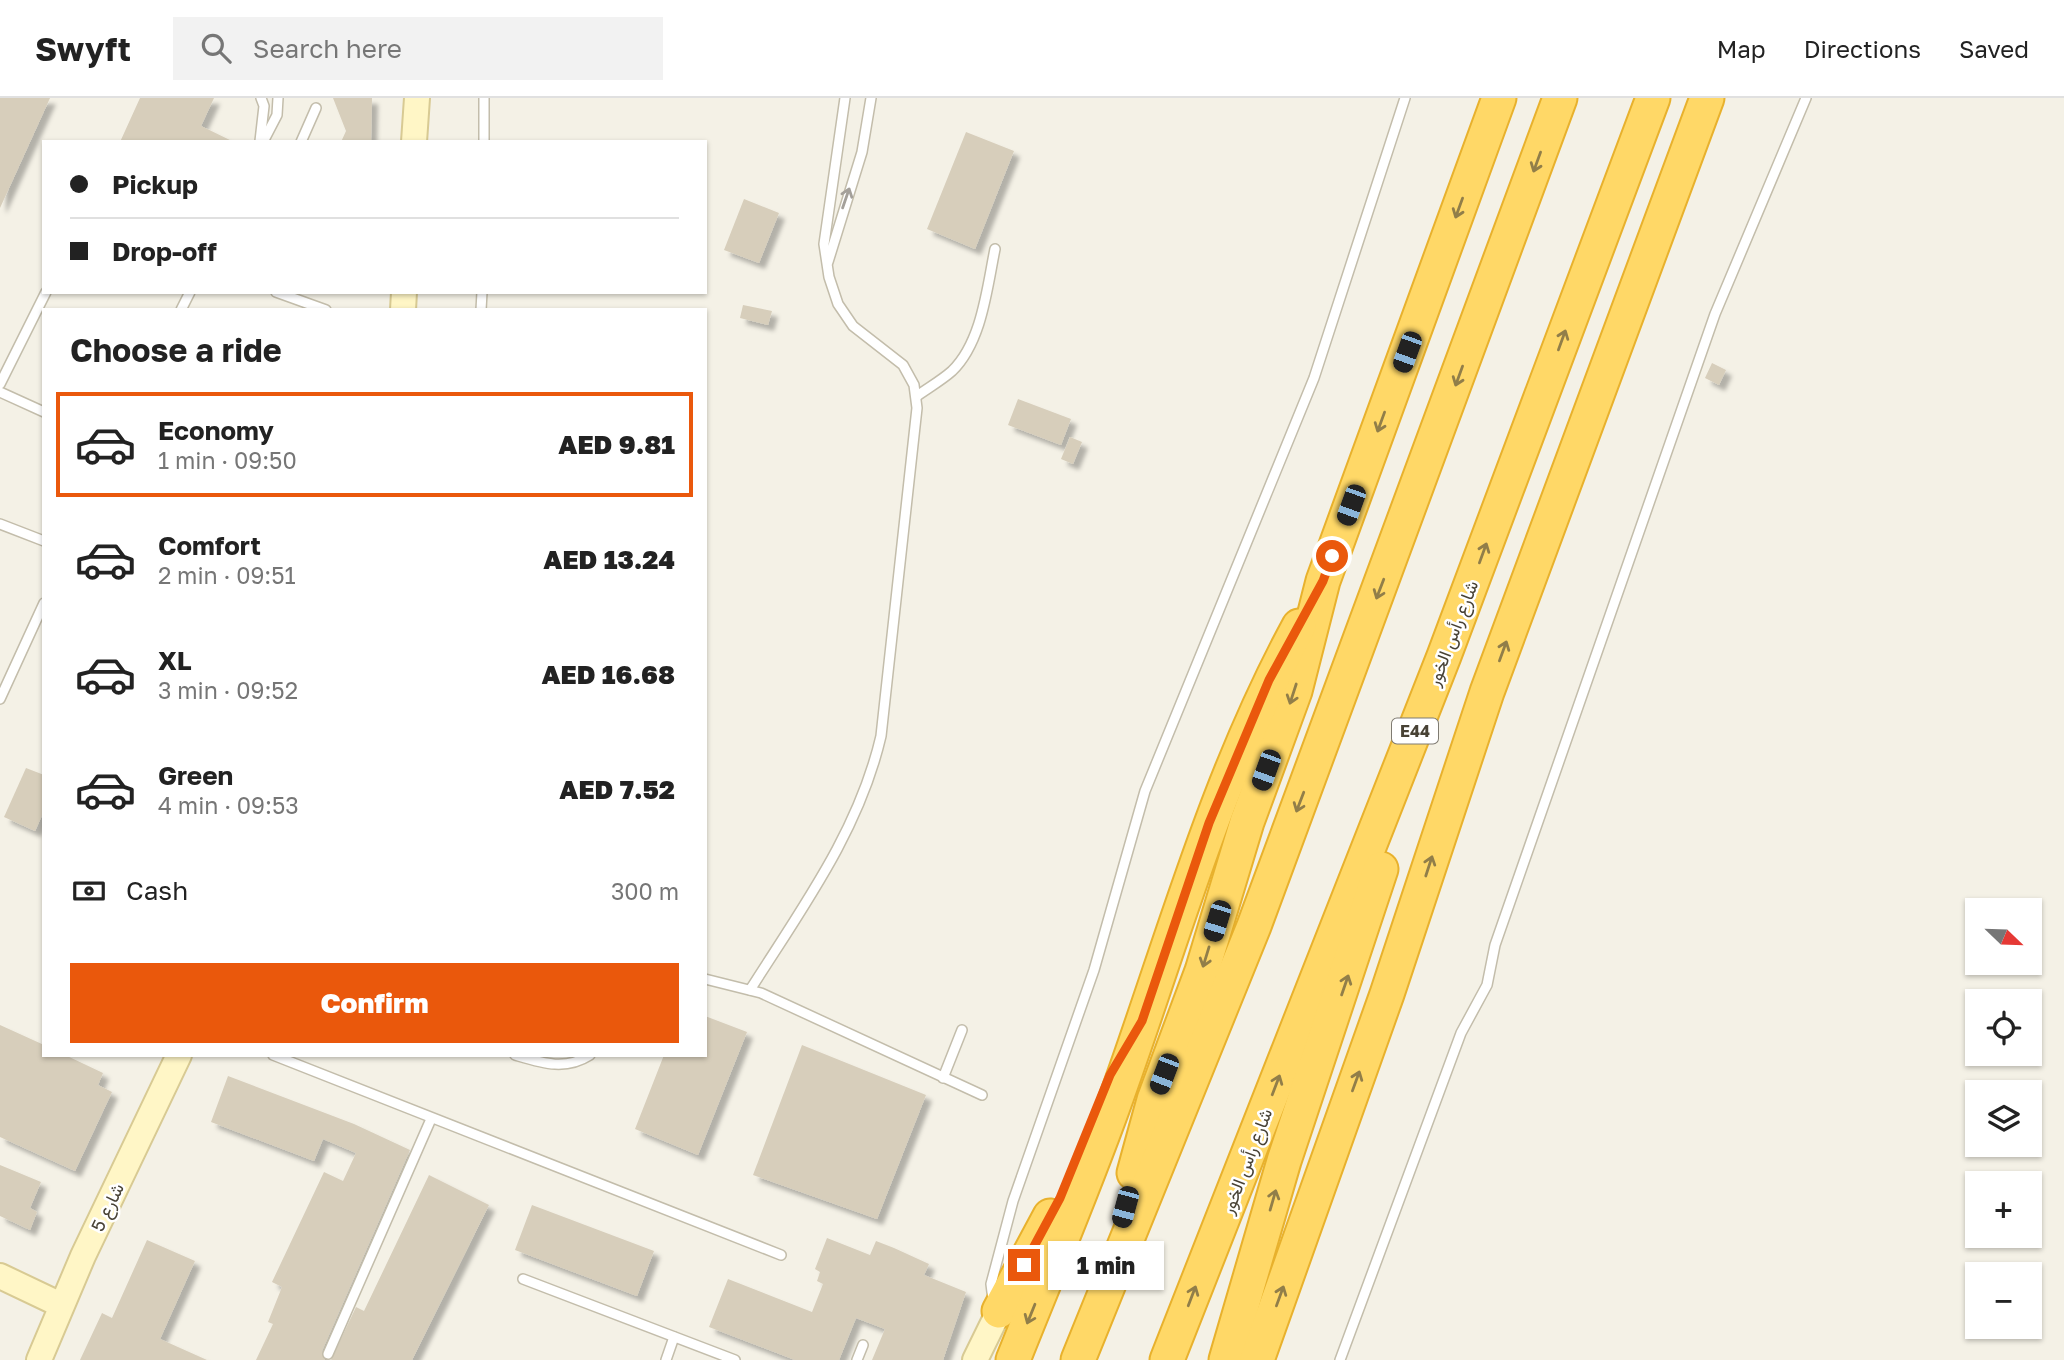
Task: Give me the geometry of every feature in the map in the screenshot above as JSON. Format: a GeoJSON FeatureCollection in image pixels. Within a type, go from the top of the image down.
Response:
{"type":"FeatureCollection","features":[{"type":"Feature","properties":{"kind":"highway"},"geometry":{"type":"LineString","coordinates":[[1097,1314],[1154,1100],[1202,971],[1247,822],[1295,691],[1323,581],[1499,98]]}},
{"type":"Feature","properties":{"kind":"highway"},"geometry":{"type":"LineString","coordinates":[[1078,1360],[1254,926],[1560,98]]}},
{"type":"Feature","properties":{"kind":"highway","name":"شارع رأس الخور"},"geometry":{"type":"LineString","coordinates":[[1167,1360],[1444,656],[1653,98]]}},
{"type":"Feature","properties":{"kind":"highway"},"geometry":{"type":"LineString","coordinates":[[1257,1360],[1387,994],[1487,692],[1707,98]]}},
{"type":"Feature","properties":{"kind":"highway"},"geometry":{"type":"LineString","coordinates":[[1013,1360],[1114,1105],[1209,823],[1269,680],[1323,581]]}},
{"type":"Feature","properties":{"kind":"highway"},"geometry":{"type":"LineString","coordinates":[[1226,1360],[1284,1161],[1363,931],[1444,656]]}},
{"type":"Feature","properties":{"kind":"highway"},"geometry":{"type":"LineString","coordinates":[[999,1311],[1060,1198],[1110,1075],[1142,1021]]}},
{"type":"Feature","properties":{"kind":"street"},"geometry":{"type":"LineString","coordinates":[[414,140],[417,98]]}},
{"type":"Feature","properties":{"kind":"street","name":"شارع 5"},"geometry":{"type":"LineString","coordinates":[[40,1360],[61,1305],[178,1057]]}},
{"type":"Feature","properties":{"kind":"street"},"geometry":{"type":"LineString","coordinates":[[0,1276],[61,1305]]}},
{"type":"Feature","properties":{"kind":"street"},"geometry":{"type":"LineString","coordinates":[[975,1360],[999,1311]]}},
{"type":"Feature","properties":{"kind":"lane"},"geometry":{"type":"LineString","coordinates":[[261,98],[261,140]]}},
{"type":"Feature","properties":{"kind":"lane"},"geometry":{"type":"LineString","coordinates":[[262,140],[277,115],[278,98]]}},
{"type":"Feature","properties":{"kind":"lane"},"geometry":{"type":"LineString","coordinates":[[484,98],[484,140]]}},
{"type":"Feature","properties":{"kind":"lane"},"geometry":{"type":"LineString","coordinates":[[750,990],[846,836],[875,762],[881,736],[917,396],[903,365],[863,336],[845,315],[833,291],[824,244],[845,98]]}},
{"type":"Feature","properties":{"kind":"lane"},"geometry":{"type":"LineString","coordinates":[[828,264],[862,152],[871,98]]}},
{"type":"Feature","properties":{"kind":"lane"},"geometry":{"type":"LineString","coordinates":[[999,1311],[990,1290],[1001,1242],[1094,970],[1138,810],[1314,378],[1405,98]]}},
{"type":"Feature","properties":{"kind":"lane"},"geometry":{"type":"LineString","coordinates":[[1340,1360],[1461,1033],[1487,985],[1495,945],[1716,314],[1806,98]]}},
{"type":"Feature","properties":{"kind":"lane"},"geometry":{"type":"LineString","coordinates":[[302,140],[316,108]]}},
{"type":"Feature","properties":{"kind":"lane"},"geometry":{"type":"LineString","coordinates":[[917,396],[953,370],[966,351],[984,300],[995,249]]}},
{"type":"Feature","properties":{"kind":"lane"},"geometry":{"type":"LineString","coordinates":[[0,384],[45,294]]}},
{"type":"Feature","properties":{"kind":"lane"},"geometry":{"type":"LineString","coordinates":[[282,294],[321,308]]}},
{"type":"Feature","properties":{"kind":"lane"},"geometry":{"type":"LineString","coordinates":[[0,393],[42,411]]}},
{"type":"Feature","properties":{"kind":"lane"},"geometry":{"type":"LineString","coordinates":[[0,524],[42,540]]}},
{"type":"Feature","properties":{"kind":"lane"},"geometry":{"type":"LineString","coordinates":[[0,699],[42,607]]}},
{"type":"Feature","properties":{"kind":"lane"},"geometry":{"type":"LineString","coordinates":[[707,979],[750,990],[982,1095]]}},
{"type":"Feature","properties":{"kind":"lane"},"geometry":{"type":"LineString","coordinates":[[943,1077],[962,1030]]}},
{"type":"Feature","properties":{"kind":"lane"},"geometry":{"type":"LineString","coordinates":[[278,1057],[780,1255]]}},
{"type":"Feature","properties":{"kind":"lane"},"geometry":{"type":"LineString","coordinates":[[523,1057],[559,1066],[579,1062],[587,1057]]}},
{"type":"Feature","properties":{"kind":"lane"},"geometry":{"type":"LineString","coordinates":[[328,1354],[431,1119]]}},
{"type":"Feature","properties":{"kind":"lane"},"geometry":{"type":"LineString","coordinates":[[523,1279],[735,1360]]}},
{"type":"Feature","properties":{"kind":"lane"},"geometry":{"type":"LineString","coordinates":[[666,1360],[674,1337]]}},
{"type":"Feature","properties":{"kind":"lane"},"geometry":{"type":"LineString","coordinates":[[857,1360],[863,1345]]}},
{"type":"Feature","properties":{"kind":"building"},"geometry":{"type":"Polygon","coordinates":[[[0,98],[50,98],[0,208],[0,98]]]}},
{"type":"Feature","properties":{"kind":"building"},"geometry":{"type":"Polygon","coordinates":[[[140,98],[214,98],[201,126],[230,140],[121,140],[140,98]]]}},
{"type":"Feature","properties":{"kind":"building"},"geometry":{"type":"Polygon","coordinates":[[[333,98],[372,98],[371,140],[342,140],[346,131],[333,98]]]}},
{"type":"Feature","properties":{"kind":"building"},"geometry":{"type":"Polygon","coordinates":[[[966,132],[1014,151],[975,249],[927,229],[966,132]]]}},
{"type":"Feature","properties":{"kind":"building"},"geometry":{"type":"Polygon","coordinates":[[[744,199],[779,213],[759,263],[724,250],[744,199]]]}},
{"type":"Feature","properties":{"kind":"building"},"geometry":{"type":"Polygon","coordinates":[[[743,305],[772,311],[768,325],[740,318],[743,305]]]}},
{"type":"Feature","properties":{"kind":"building"},"geometry":{"type":"Polygon","coordinates":[[[1712,363],[1726,370],[1719,385],[1705,378],[1712,363]]]}},
{"type":"Feature","properties":{"kind":"building"},"geometry":{"type":"Polygon","coordinates":[[[1018,399],[1071,419],[1061,445],[1008,425],[1018,399]]]}},
{"type":"Feature","properties":{"kind":"building"},"geometry":{"type":"Polygon","coordinates":[[[1070,437],[1082,442],[1073,464],[1061,459],[1070,437]]]}},
{"type":"Feature","properties":{"kind":"building"},"geometry":{"type":"Polygon","coordinates":[[[26,768],[42,774],[42,815],[35,831],[4,817],[26,768]]]}},
{"type":"Feature","properties":{"kind":"building"},"geometry":{"type":"Polygon","coordinates":[[[707,1017],[747,1032],[698,1155],[635,1129],[663,1057],[707,1057],[707,1017]]]}},
{"type":"Feature","properties":{"kind":"building"},"geometry":{"type":"Polygon","coordinates":[[[0,1025],[42,1044],[42,1057],[69,1057],[103,1073],[98,1085],[112,1092],[75,1171],[0,1137],[0,1025]]]}},
{"type":"Feature","properties":{"kind":"building"},"geometry":{"type":"Polygon","coordinates":[[[802,1045],[926,1095],[877,1219],[753,1175],[802,1045]]]}},
{"type":"Feature","properties":{"kind":"building"},"geometry":{"type":"Polygon","coordinates":[[[228,1076],[354,1124],[410,1150],[322,1351],[325,1360],[256,1360],[273,1324],[268,1322],[282,1287],[272,1282],[324,1172],[343,1181],[356,1153],[323,1139],[314,1161],[211,1122],[228,1076]]]}},
{"type":"Feature","properties":{"kind":"building"},"geometry":{"type":"Polygon","coordinates":[[[0,1165],[41,1182],[30,1208],[37,1212],[30,1230],[0,1216],[0,1165]]]}},
{"type":"Feature","properties":{"kind":"building"},"geometry":{"type":"Polygon","coordinates":[[[429,1175],[489,1205],[412,1360],[331,1360],[356,1307],[364,1311],[429,1175]]]}},
{"type":"Feature","properties":{"kind":"building"},"geometry":{"type":"Polygon","coordinates":[[[532,1205],[654,1251],[637,1296],[515,1250],[532,1205]]]}},
{"type":"Feature","properties":{"kind":"building"},"geometry":{"type":"Polygon","coordinates":[[[827,1238],[870,1255],[876,1241],[929,1264],[924,1275],[966,1292],[943,1360],[872,1360],[885,1329],[856,1318],[839,1360],[795,1360],[709,1327],[728,1279],[812,1312],[823,1284],[817,1281],[820,1272],[815,1269],[827,1238]]]}},
{"type":"Feature","properties":{"kind":"building"},"geometry":{"type":"Polygon","coordinates":[[[147,1240],[195,1261],[160,1339],[207,1360],[80,1360],[102,1313],[112,1318],[147,1240]]]}},
{"type":"Feature","properties":{"kind":"route"},"geometry":{"type":"LineString","coordinates":[[1024,1265],[1060,1198],[1110,1075],[1142,1021],[1209,823],[1269,680],[1323,581],[1332,556]]}}]}
